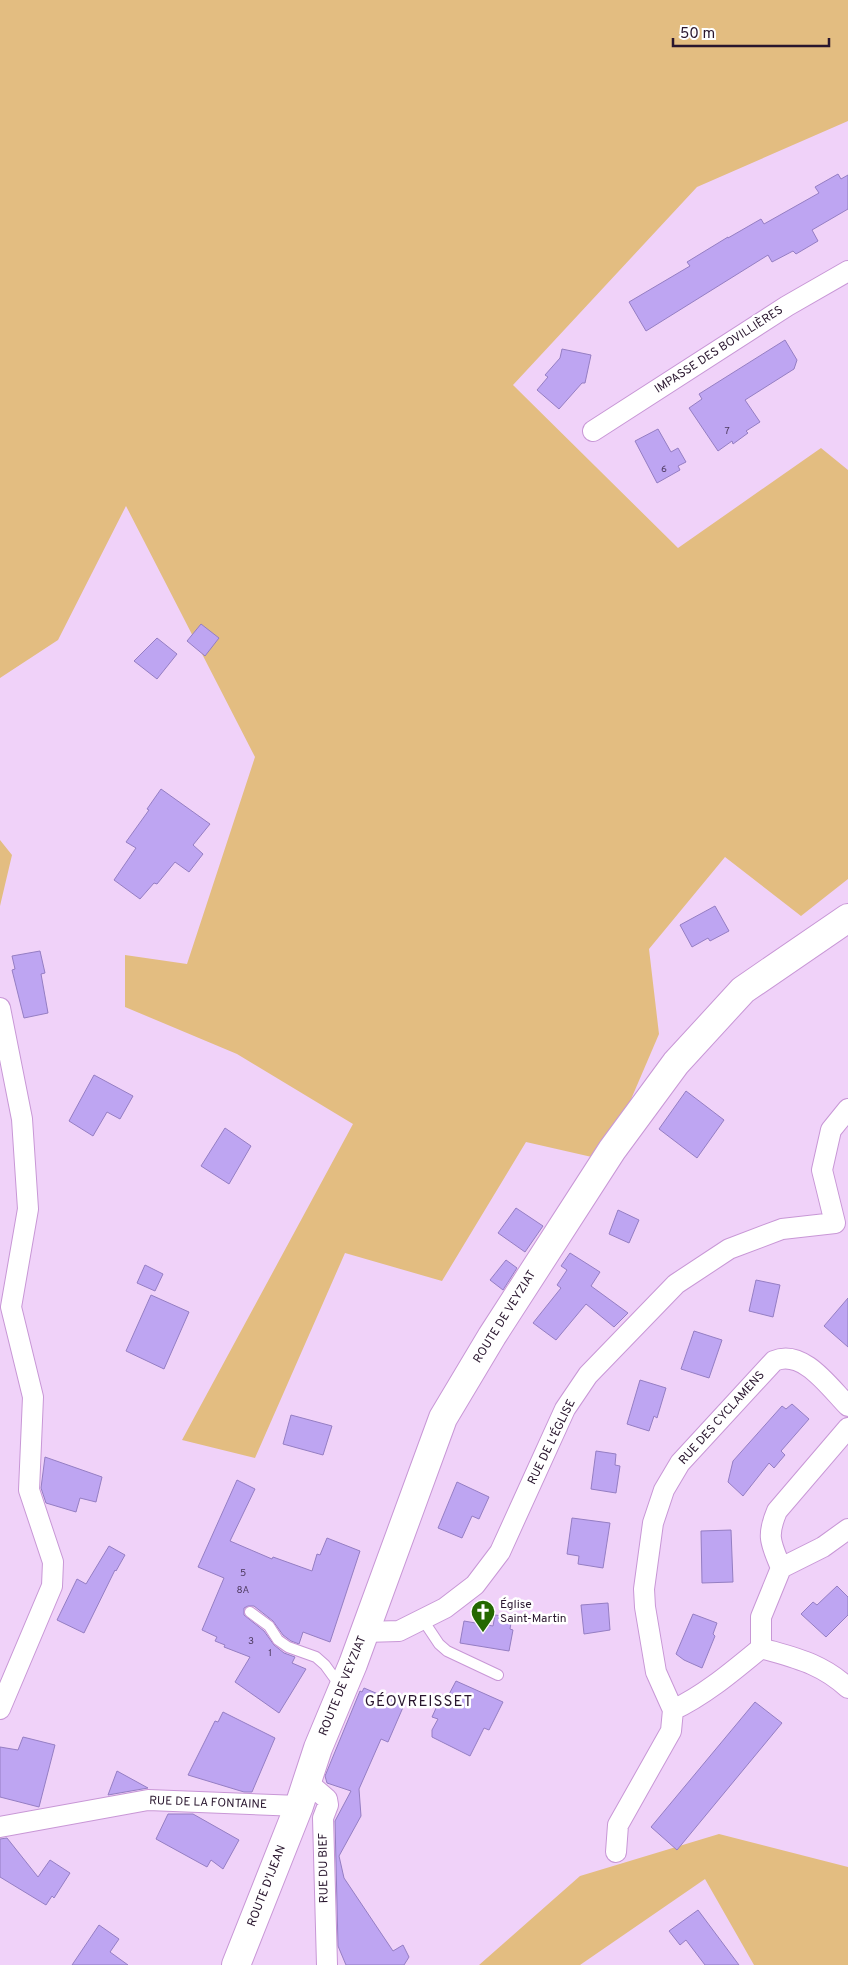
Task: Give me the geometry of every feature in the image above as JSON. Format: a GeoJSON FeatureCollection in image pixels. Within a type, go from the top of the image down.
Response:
{"type":"FeatureCollection","features":[{"type":"Feature","properties":{"kind":"street","name":"IMPASSE DES BOVILLIÈRES"},"geometry":{"type":"LineString","coordinates":[[593,431],[787,306],[848,271]]}},
{"type":"Feature","properties":{"kind":"street","name":"ROUTE DE VEYZIAT"},"geometry":{"type":"LineString","coordinates":[[302,1794],[365,1632],[443,1418],[492,1336],[612,1150],[676,1063],[744,990],[848,918]]}},
{"type":"Feature","properties":{"kind":"street"},"geometry":{"type":"LineString","coordinates":[[0,1008],[22,1119],[28,1209],[11,1307],[32,1397],[29,1490],[52,1562],[52,1586],[0,1709]]}},
{"type":"Feature","properties":{"kind":"street"},"geometry":{"type":"LineString","coordinates":[[842,1228],[822,1170],[831,1130],[848,1109]]}},
{"type":"Feature","properties":{"kind":"street","name":"RUE DE L'ÉGLISE"},"geometry":{"type":"LineString","coordinates":[[365,1632],[399,1631],[445,1608],[475,1585],[500,1552],[566,1409],[588,1375],[676,1284],[729,1249],[782,1228],[842,1228]]}},
{"type":"Feature","properties":{"kind":"street","name":"RUE DES CYCLAMENS"},"geometry":{"type":"LineString","coordinates":[[616,1852],[618,1825],[671,1731],[672,1710],[656,1672],[645,1607],[644,1589],[653,1523],[664,1490],[680,1463],[774,1361],[782,1358],[796,1360],[808,1366],[848,1406]]}},
{"type":"Feature","properties":{"kind":"street"},"geometry":{"type":"LineString","coordinates":[[781,1568],[771,1543],[770,1528],[777,1511],[848,1428]]}},
{"type":"Feature","properties":{"kind":"street"},"geometry":{"type":"LineString","coordinates":[[761,1648],[761,1616],[781,1568],[823,1547],[848,1529]]}},
{"type":"Feature","properties":{"kind":"street"},"geometry":{"type":"LineString","coordinates":[[672,1710],[694,1700],[761,1648]]}},
{"type":"Feature","properties":{"kind":"street"},"geometry":{"type":"LineString","coordinates":[[761,1648],[810,1663],[832,1674],[848,1688]]}},
{"type":"Feature","properties":{"kind":"street","name":"RUE DE LA FONTAINE"},"geometry":{"type":"LineString","coordinates":[[0,1827],[148,1800],[302,1794]]}},
{"type":"Feature","properties":{"kind":"street","name":"ROUTE D'IJEAN"},"geometry":{"type":"LineString","coordinates":[[236,1965],[302,1794]]}},
{"type":"Feature","properties":{"kind":"street","name":"RUE DU BIEF"},"geometry":{"type":"LineString","coordinates":[[302,1794],[327,1799],[328,1805],[323,1818],[326,1965]]}},
{"type":"Feature","properties":{"kind":"lane"},"geometry":{"type":"LineString","coordinates":[[250,1612],[269,1626],[278,1640],[288,1647],[316,1657],[325,1664],[342,1688]]}},
{"type":"Feature","properties":{"kind":"lane"},"geometry":{"type":"LineString","coordinates":[[423,1620],[439,1644],[447,1651],[498,1675]]}},
{"type":"Feature","properties":{"kind":"shaded area"},"geometry":{"type":"Polygon","coordinates":[[[0,0],[848,0],[848,121],[697,187],[513,385],[678,548],[821,448],[848,470],[848,879],[801,916],[725,857],[649,949],[659,1034],[605,1160],[526,1142],[442,1281],[345,1253],[255,1458],[182,1440],[353,1124],[237,1054],[125,1007],[125,955],[187,964],[255,757],[126,506],[58,640],[0,678],[0,0]]]}},
{"type":"Feature","properties":{"kind":"shaded area"},"geometry":{"type":"Polygon","coordinates":[[[0,840],[12,855],[0,906],[0,840]]]}},
{"type":"Feature","properties":{"kind":"shaded area"},"geometry":{"type":"Polygon","coordinates":[[[719,1834],[848,1867],[848,1965],[754,1965],[705,1879],[580,1965],[479,1965],[580,1876],[719,1834]]]}},
{"type":"Feature","properties":{"kind":"building"},"geometry":{"type":"Polygon","coordinates":[[[838,174],[841,179],[848,175],[848,209],[812,230],[818,241],[796,254],[793,251],[772,262],[768,255],[646,331],[629,302],[690,266],[687,262],[728,237],[761,219],[764,224],[819,193],[815,187],[838,174]]]}},
{"type":"Feature","properties":{"kind":"building"},"geometry":{"type":"Polygon","coordinates":[[[785,340],[797,360],[794,369],[745,400],[760,422],[746,431],[748,433],[733,444],[732,441],[718,451],[689,408],[702,399],[699,394],[785,340]]]}},
{"type":"Feature","properties":{"kind":"building"},"geometry":{"type":"Polygon","coordinates":[[[562,349],[591,355],[585,383],[582,383],[559,409],[537,390],[548,377],[545,375],[560,358],[562,349]]]}},
{"type":"Feature","properties":{"kind":"building"},"geometry":{"type":"Polygon","coordinates":[[[658,429],[671,452],[678,448],[686,462],[678,466],[680,470],[657,483],[635,441],[658,429]]]}},
{"type":"Feature","properties":{"kind":"building"},"geometry":{"type":"Polygon","coordinates":[[[201,624],[219,638],[205,656],[187,641],[201,624]]]}},
{"type":"Feature","properties":{"kind":"building"},"geometry":{"type":"Polygon","coordinates":[[[157,638],[177,654],[157,679],[134,661],[157,638]]]}},
{"type":"Feature","properties":{"kind":"building"},"geometry":{"type":"Polygon","coordinates":[[[161,789],[210,824],[193,845],[203,854],[189,872],[175,862],[157,884],[154,883],[140,899],[114,880],[136,848],[126,842],[149,810],[147,809],[161,789]]]}},
{"type":"Feature","properties":{"kind":"building"},"geometry":{"type":"Polygon","coordinates":[[[715,906],[729,931],[710,941],[708,938],[692,947],[680,925],[715,906]]]}},
{"type":"Feature","properties":{"kind":"building"},"geometry":{"type":"Polygon","coordinates":[[[40,951],[45,973],[41,974],[48,1013],[24,1018],[12,970],[15,969],[12,956],[40,951]]]}},
{"type":"Feature","properties":{"kind":"building"},"geometry":{"type":"Polygon","coordinates":[[[94,1075],[133,1096],[120,1119],[107,1112],[93,1136],[69,1121],[94,1075]]]}},
{"type":"Feature","properties":{"kind":"building"},"geometry":{"type":"Polygon","coordinates":[[[686,1091],[724,1120],[697,1158],[659,1129],[686,1091]]]}},
{"type":"Feature","properties":{"kind":"building"},"geometry":{"type":"Polygon","coordinates":[[[225,1128],[251,1146],[229,1184],[201,1166],[225,1128]]]}},
{"type":"Feature","properties":{"kind":"building"},"geometry":{"type":"Polygon","coordinates":[[[516,1208],[543,1226],[525,1252],[498,1233],[516,1208]]]}},
{"type":"Feature","properties":{"kind":"building"},"geometry":{"type":"Polygon","coordinates":[[[618,1210],[639,1220],[629,1243],[609,1234],[618,1210]]]}},
{"type":"Feature","properties":{"kind":"building"},"geometry":{"type":"Polygon","coordinates":[[[570,1253],[600,1272],[591,1286],[628,1313],[614,1327],[586,1304],[556,1340],[533,1323],[561,1288],[557,1285],[567,1270],[561,1266],[570,1253]]]}},
{"type":"Feature","properties":{"kind":"building"},"geometry":{"type":"Polygon","coordinates":[[[506,1260],[517,1268],[503,1290],[490,1280],[506,1260]]]}},
{"type":"Feature","properties":{"kind":"building"},"geometry":{"type":"Polygon","coordinates":[[[145,1265],[163,1274],[155,1291],[137,1283],[145,1265]]]}},
{"type":"Feature","properties":{"kind":"building"},"geometry":{"type":"Polygon","coordinates":[[[756,1280],[780,1285],[773,1317],[749,1311],[756,1280]]]}},
{"type":"Feature","properties":{"kind":"building"},"geometry":{"type":"Polygon","coordinates":[[[151,1295],[189,1312],[164,1369],[126,1351],[151,1295]]]}},
{"type":"Feature","properties":{"kind":"building"},"geometry":{"type":"Polygon","coordinates":[[[848,1298],[848,1347],[824,1326],[848,1298]]]}},
{"type":"Feature","properties":{"kind":"building"},"geometry":{"type":"Polygon","coordinates":[[[694,1331],[722,1340],[709,1378],[681,1369],[694,1331]]]}},
{"type":"Feature","properties":{"kind":"building"},"geometry":{"type":"Polygon","coordinates":[[[640,1380],[666,1388],[657,1418],[654,1416],[649,1431],[627,1424],[640,1380]]]}},
{"type":"Feature","properties":{"kind":"building"},"geometry":{"type":"Polygon","coordinates":[[[792,1404],[809,1419],[781,1451],[785,1455],[774,1468],[769,1463],[743,1496],[728,1482],[733,1461],[782,1406],[786,1409],[792,1404]]]}},
{"type":"Feature","properties":{"kind":"building"},"geometry":{"type":"Polygon","coordinates":[[[291,1415],[332,1426],[323,1455],[283,1444],[291,1415]]]}},
{"type":"Feature","properties":{"kind":"building"},"geometry":{"type":"Polygon","coordinates":[[[596,1451],[616,1454],[615,1465],[620,1466],[616,1493],[591,1489],[596,1451]]]}},
{"type":"Feature","properties":{"kind":"building"},"geometry":{"type":"Polygon","coordinates":[[[45,1457],[102,1477],[96,1502],[80,1498],[76,1512],[46,1503],[41,1488],[45,1457]]]}},
{"type":"Feature","properties":{"kind":"building"},"geometry":{"type":"Polygon","coordinates":[[[237,1480],[255,1489],[230,1541],[272,1559],[273,1557],[312,1571],[317,1554],[320,1555],[327,1538],[360,1551],[330,1642],[303,1632],[299,1644],[291,1641],[283,1635],[273,1621],[254,1606],[244,1608],[244,1615],[264,1631],[274,1645],[284,1653],[295,1657],[292,1663],[306,1669],[279,1713],[235,1682],[250,1657],[224,1647],[225,1645],[215,1641],[217,1637],[202,1630],[224,1578],[198,1567],[237,1480]]]}},
{"type":"Feature","properties":{"kind":"building"},"geometry":{"type":"Polygon","coordinates":[[[457,1482],[489,1497],[479,1519],[472,1516],[462,1538],[438,1528],[457,1482]]]}},
{"type":"Feature","properties":{"kind":"building"},"geometry":{"type":"Polygon","coordinates":[[[572,1518],[610,1523],[603,1568],[578,1564],[579,1556],[567,1554],[572,1518]]]}},
{"type":"Feature","properties":{"kind":"building"},"geometry":{"type":"Polygon","coordinates":[[[731,1530],[733,1582],[702,1583],[701,1531],[731,1530]]]}},
{"type":"Feature","properties":{"kind":"building"},"geometry":{"type":"Polygon","coordinates":[[[109,1546],[125,1555],[115,1570],[84,1633],[57,1620],[77,1579],[86,1584],[109,1546]]]}},
{"type":"Feature","properties":{"kind":"building"},"geometry":{"type":"Polygon","coordinates":[[[837,1586],[848,1597],[848,1615],[826,1637],[801,1614],[813,1602],[817,1605],[837,1586]]]}},
{"type":"Feature","properties":{"kind":"building"},"geometry":{"type":"Polygon","coordinates":[[[608,1603],[610,1630],[584,1634],[581,1605],[608,1603]]]}},
{"type":"Feature","properties":{"kind":"building"},"geometry":{"type":"Polygon","coordinates":[[[693,1614],[717,1623],[713,1634],[715,1636],[702,1668],[676,1654],[693,1614]]]}},
{"type":"Feature","properties":{"kind":"building","name":"Église Saint-Martin"},"geometry":{"type":"Polygon","coordinates":[[[495,1615],[512,1617],[510,1629],[513,1630],[509,1651],[460,1643],[464,1621],[493,1626],[495,1615]]]}},
{"type":"Feature","properties":{"kind":"building"},"geometry":{"type":"Polygon","coordinates":[[[456,1681],[503,1702],[489,1730],[484,1728],[470,1756],[432,1737],[432,1730],[438,1719],[432,1717],[442,1695],[447,1698],[456,1681]]]}},
{"type":"Feature","properties":{"kind":"building"},"geometry":{"type":"Polygon","coordinates":[[[364,1688],[404,1705],[388,1742],[381,1739],[359,1789],[361,1816],[339,1856],[344,1878],[393,1951],[403,1945],[409,1957],[404,1965],[346,1965],[338,1946],[335,1821],[351,1791],[327,1783],[325,1776],[360,1691],[362,1692],[364,1688]]]}},
{"type":"Feature","properties":{"kind":"building"},"geometry":{"type":"Polygon","coordinates":[[[755,1702],[782,1723],[677,1850],[651,1827],[755,1702]]]}},
{"type":"Feature","properties":{"kind":"building"},"geometry":{"type":"Polygon","coordinates":[[[223,1712],[275,1738],[252,1792],[244,1792],[188,1775],[215,1721],[218,1722],[223,1712]]]}},
{"type":"Feature","properties":{"kind":"building"},"geometry":{"type":"Polygon","coordinates":[[[23,1737],[55,1745],[39,1807],[0,1797],[0,1747],[18,1750],[23,1737]]]}},
{"type":"Feature","properties":{"kind":"building"},"geometry":{"type":"Polygon","coordinates":[[[117,1771],[148,1788],[108,1795],[117,1771]]]}},
{"type":"Feature","properties":{"kind":"building"},"geometry":{"type":"Polygon","coordinates":[[[168,1814],[193,1814],[239,1840],[223,1869],[211,1860],[207,1867],[156,1839],[168,1814]]]}},
{"type":"Feature","properties":{"kind":"building"},"geometry":{"type":"Polygon","coordinates":[[[7,1838],[38,1877],[50,1860],[70,1873],[54,1898],[52,1896],[46,1905],[0,1877],[0,1839],[7,1838]]]}},
{"type":"Feature","properties":{"kind":"building"},"geometry":{"type":"Polygon","coordinates":[[[698,1910],[739,1965],[705,1965],[686,1940],[680,1945],[669,1931],[698,1910]]]}},
{"type":"Feature","properties":{"kind":"building"},"geometry":{"type":"Polygon","coordinates":[[[99,1925],[119,1939],[110,1952],[128,1965],[72,1965],[99,1925]]]}},
{"type":"Feature","properties":{"kind":"place","name":"Église Saint-Martin"},"geometry":{"type":"Point","coordinates":[483,1633]}},
{"type":"Feature","properties":{"kind":"district","name":"GÉOVREISSET"},"geometry":{"type":"Point","coordinates":[419,1702]}}]}
